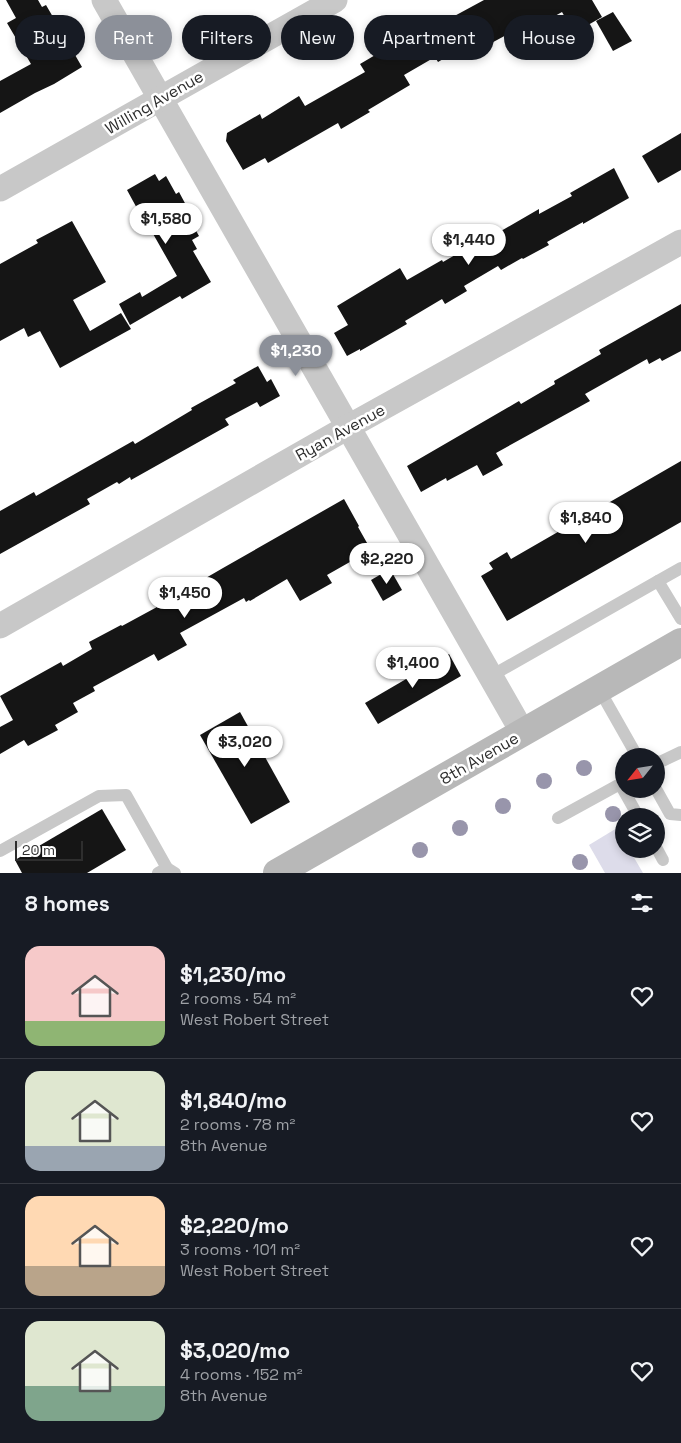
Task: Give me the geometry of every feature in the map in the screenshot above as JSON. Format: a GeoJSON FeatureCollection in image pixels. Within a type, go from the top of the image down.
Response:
{"type":"FeatureCollection","features":[{"type":"Feature","properties":{"kind":"main road","name":"8th Avenue"},"geometry":{"type":"LineString","coordinates":[[277,873],[681,642]]}},
{"type":"Feature","properties":{"kind":"street"},"geometry":{"type":"LineString","coordinates":[[104,0],[523,733]]}},
{"type":"Feature","properties":{"kind":"street","name":"Willing Avenue"},"geometry":{"type":"LineString","coordinates":[[0,189],[335,0]]}},
{"type":"Feature","properties":{"kind":"street","name":"Ryan Avenue"},"geometry":{"type":"LineString","coordinates":[[0,626],[348,427],[681,242]]}},
{"type":"Feature","properties":{"kind":"lane"},"geometry":{"type":"LineString","coordinates":[[491,676],[681,568]]}},
{"type":"Feature","properties":{"kind":"lane"},"geometry":{"type":"LineString","coordinates":[[658,581],[681,619]]}},
{"type":"Feature","properties":{"kind":"lane"},"geometry":{"type":"LineString","coordinates":[[598,690],[632,748]]}},
{"type":"Feature","properties":{"kind":"lane"},"geometry":{"type":"LineString","coordinates":[[665,760],[681,752]]}},
{"type":"Feature","properties":{"kind":"lane"},"geometry":{"type":"LineString","coordinates":[[558,818],[615,787]]}},
{"type":"Feature","properties":{"kind":"lane"},"geometry":{"type":"LineString","coordinates":[[0,852],[99,796],[126,795],[166,871]]}},
{"type":"Feature","properties":{"kind":"lane"},"geometry":{"type":"LineString","coordinates":[[661,798],[670,814],[681,815]]}},
{"type":"Feature","properties":{"kind":"shaded area"},"geometry":{"type":"Polygon","coordinates":[[[615,829],[615,858],[634,858],[643,873],[605,873],[589,845],[615,829]]]}},
{"type":"Feature","properties":{"kind":"building"},"geometry":{"type":"Polygon","coordinates":[[[6,0],[38,0],[42,7],[46,5],[52,15],[15,15],[6,0]]]}},
{"type":"Feature","properties":{"kind":"building"},"geometry":{"type":"Polygon","coordinates":[[[484,0],[592,0],[602,17],[594,22],[594,15],[564,15],[562,12],[557,15],[504,15],[504,36],[494,42],[494,15],[456,15],[484,0]]]}},
{"type":"Feature","properties":{"kind":"building"},"geometry":{"type":"Polygon","coordinates":[[[613,12],[632,41],[613,51],[596,21],[613,12]]]}},
{"type":"Feature","properties":{"kind":"building"},"geometry":{"type":"Polygon","coordinates":[[[15,19],[15,37],[7,23],[15,19]]]}},
{"type":"Feature","properties":{"kind":"building"},"geometry":{"type":"Polygon","coordinates":[[[29,60],[78,60],[82,67],[0,113],[0,81],[31,64],[29,60]]]}},
{"type":"Feature","properties":{"kind":"building"},"geometry":{"type":"Polygon","coordinates":[[[367,60],[430,60],[404,75],[410,85],[368,110],[370,112],[341,129],[338,123],[268,163],[265,158],[243,170],[226,141],[227,133],[260,114],[262,119],[299,96],[305,106],[365,72],[360,64],[367,60]]]}},
{"type":"Feature","properties":{"kind":"building"},"geometry":{"type":"Polygon","coordinates":[[[681,133],[681,170],[658,183],[642,156],[681,133]]]}},
{"type":"Feature","properties":{"kind":"building"},"geometry":{"type":"Polygon","coordinates":[[[614,168],[629,198],[547,242],[549,245],[523,259],[501,270],[498,266],[464,286],[467,291],[445,304],[442,299],[405,321],[407,324],[360,351],[360,349],[347,356],[334,333],[348,325],[337,306],[400,268],[407,280],[481,240],[482,242],[539,209],[539,214],[572,196],[570,193],[614,168]]]}},
{"type":"Feature","properties":{"kind":"building"},"geometry":{"type":"Polygon","coordinates":[[[155,174],[159,181],[166,176],[176,194],[179,192],[194,220],[191,222],[199,236],[192,240],[197,249],[193,251],[211,282],[182,299],[180,296],[130,325],[119,304],[140,292],[142,297],[177,276],[152,232],[147,235],[135,215],[139,212],[127,190],[155,174]]]}},
{"type":"Feature","properties":{"kind":"building"},"geometry":{"type":"Polygon","coordinates":[[[72,221],[106,282],[73,300],[90,331],[121,313],[131,329],[60,368],[40,331],[28,337],[24,328],[0,341],[0,264],[38,243],[36,240],[72,221]]]}},
{"type":"Feature","properties":{"kind":"building"},"geometry":{"type":"Polygon","coordinates":[[[681,304],[681,351],[662,361],[660,358],[649,364],[647,359],[585,394],[590,401],[496,453],[503,465],[483,476],[477,465],[447,481],[446,478],[421,492],[407,466],[519,401],[521,404],[555,384],[554,381],[601,354],[599,350],[681,304]]]}},
{"type":"Feature","properties":{"kind":"building"},"geometry":{"type":"Polygon","coordinates":[[[258,366],[267,382],[271,379],[280,396],[260,407],[257,402],[225,419],[229,425],[131,480],[130,477],[119,484],[117,482],[87,499],[90,504],[0,554],[0,511],[34,492],[36,496],[133,441],[135,444],[192,410],[191,408],[236,383],[233,380],[258,366]]]}},
{"type":"Feature","properties":{"kind":"building"},"geometry":{"type":"Polygon","coordinates":[[[681,461],[681,522],[507,621],[481,576],[493,569],[489,563],[507,552],[511,559],[681,461]]]}},
{"type":"Feature","properties":{"kind":"building"},"geometry":{"type":"Polygon","coordinates":[[[344,499],[371,550],[327,575],[332,583],[300,601],[287,579],[250,601],[246,602],[244,598],[180,633],[187,645],[158,661],[154,654],[93,687],[95,691],[73,703],[78,712],[55,725],[58,730],[28,746],[24,740],[0,754],[0,727],[13,720],[0,696],[61,662],[63,666],[92,649],[89,642],[194,588],[192,586],[344,499]]]}},
{"type":"Feature","properties":{"kind":"building"},"geometry":{"type":"Polygon","coordinates":[[[390,569],[402,590],[383,601],[371,580],[390,569]]]}},
{"type":"Feature","properties":{"kind":"building"},"geometry":{"type":"Polygon","coordinates":[[[449,654],[461,676],[378,724],[365,703],[449,654]]]}},
{"type":"Feature","properties":{"kind":"building"},"geometry":{"type":"Polygon","coordinates":[[[240,712],[290,802],[251,824],[200,735],[240,712]]]}},
{"type":"Feature","properties":{"kind":"building"},"geometry":{"type":"Polygon","coordinates":[[[102,809],[126,850],[87,873],[22,873],[15,860],[102,809]]]}}]}
